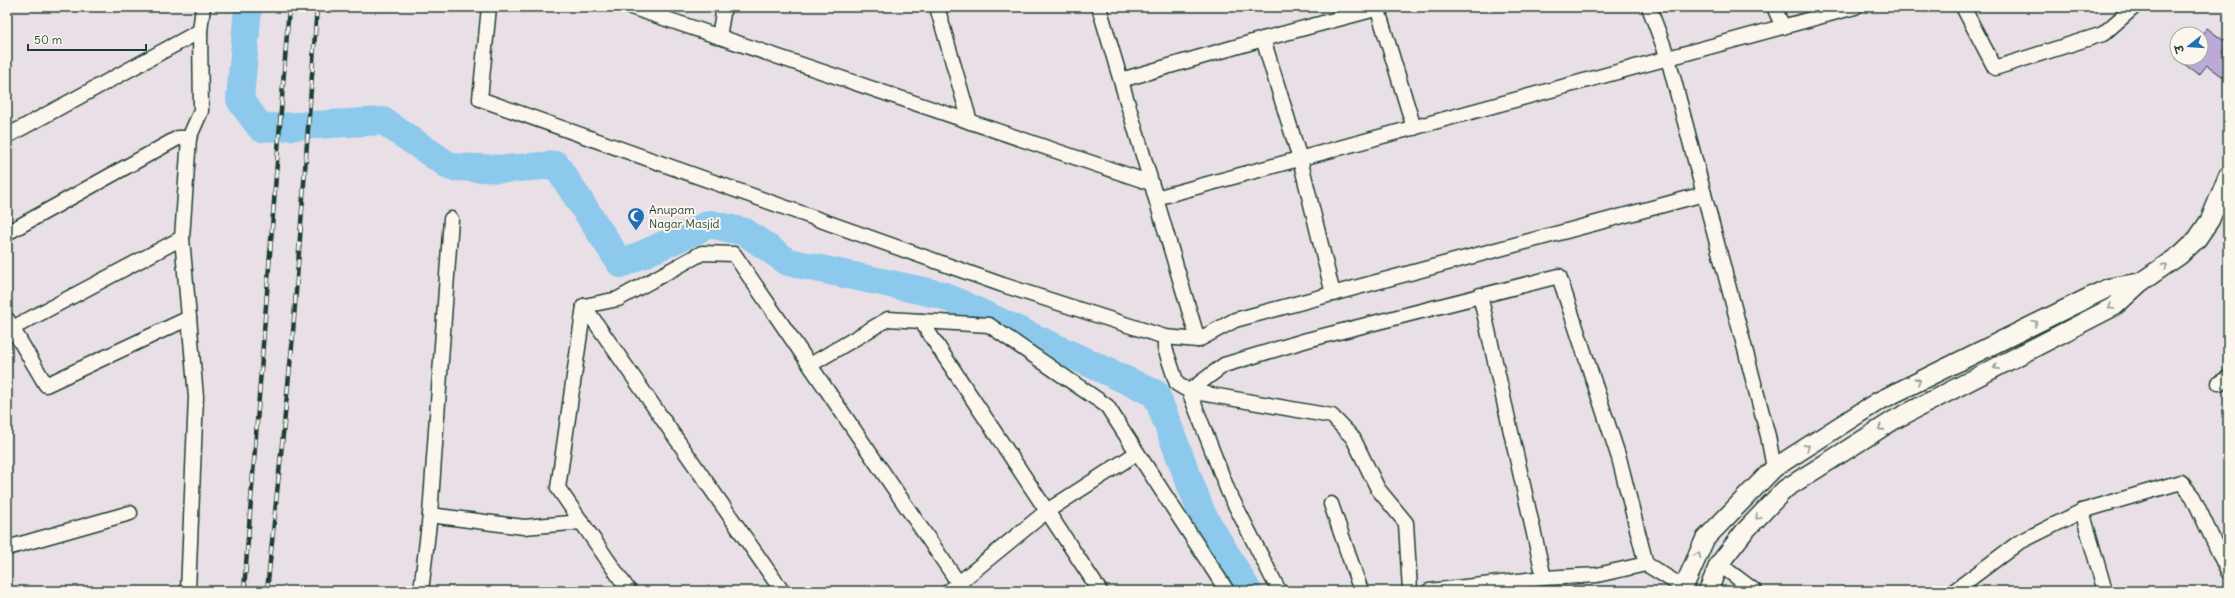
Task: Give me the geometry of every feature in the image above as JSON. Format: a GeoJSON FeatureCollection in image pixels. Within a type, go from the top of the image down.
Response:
{"type":"FeatureCollection","features":[{"type":"Feature","properties":{"kind":"street"},"geometry":{"type":"LineString","coordinates":[[188,591],[196,396],[182,238],[189,138],[201,111],[200,31],[203,7]]}},
{"type":"Feature","properties":{"kind":"street"},"geometry":{"type":"LineString","coordinates":[[489,7],[480,99],[1004,284],[1165,336],[1198,340],[1235,320],[1704,194]]}},
{"type":"Feature","properties":{"kind":"street"},"geometry":{"type":"LineString","coordinates":[[631,7],[1151,183]]}},
{"type":"Feature","properties":{"kind":"street"},"geometry":{"type":"LineString","coordinates":[[719,37],[724,7]]}},
{"type":"Feature","properties":{"kind":"street"},"geometry":{"type":"LineString","coordinates":[[937,7],[970,122]]}},
{"type":"Feature","properties":{"kind":"street"},"geometry":{"type":"LineString","coordinates":[[1099,7],[1198,340]]}},
{"type":"Feature","properties":{"kind":"street"},"geometry":{"type":"LineString","coordinates":[[1649,7],[1668,58],[1768,436],[1774,468],[1785,489]]}},
{"type":"Feature","properties":{"kind":"street"},"geometry":{"type":"LineString","coordinates":[[1774,7],[1783,27]]}},
{"type":"Feature","properties":{"kind":"street"},"geometry":{"type":"LineString","coordinates":[[1156,198],[1855,7]]}},
{"type":"Feature","properties":{"kind":"street"},"geometry":{"type":"LineString","coordinates":[[1964,7],[1995,68],[2103,34],[2134,7]]}},
{"type":"Feature","properties":{"kind":"street"},"geometry":{"type":"LineString","coordinates":[[1121,80],[1263,39],[1379,8],[1414,128]]}},
{"type":"Feature","properties":{"kind":"street"},"geometry":{"type":"LineString","coordinates":[[7,136],[200,31]]}},
{"type":"Feature","properties":{"kind":"street"},"geometry":{"type":"LineString","coordinates":[[1263,39],[1300,159],[1334,294]]}},
{"type":"Feature","properties":{"kind":"street"},"geometry":{"type":"LineString","coordinates":[[7,233],[178,138],[189,138]]}},
{"type":"Feature","properties":{"kind":"street"},"geometry":{"type":"LineString","coordinates":[[1708,591],[1719,564],[1744,532],[1785,489],[1894,420],[2115,306],[2141,282],[2180,255],[2197,239],[2210,220],[2228,176]]}},
{"type":"Feature","properties":{"kind":"street"},"geometry":{"type":"LineString","coordinates":[[421,591],[430,515],[451,219]]}},
{"type":"Feature","properties":{"kind":"street"},"geometry":{"type":"LineString","coordinates":[[182,238],[9,326],[46,385],[189,318]]}},
{"type":"Feature","properties":{"kind":"street"},"geometry":{"type":"LineString","coordinates":[[584,306],[618,298],[702,253],[734,254],[810,365],[957,588],[1047,511],[1137,453]]}},
{"type":"Feature","properties":{"kind":"street"},"geometry":{"type":"LineString","coordinates":[[1189,391],[1224,365],[1308,340],[1559,276],[1619,458],[1646,564],[1682,589],[1705,539],[1774,468],[1877,402],[2108,288],[2141,282]]}},
{"type":"Feature","properties":{"kind":"street"},"geometry":{"type":"LineString","coordinates":[[1480,295],[1544,578]]}},
{"type":"Feature","properties":{"kind":"street"},"geometry":{"type":"LineString","coordinates":[[584,306],[558,488],[630,591]]}},
{"type":"Feature","properties":{"kind":"street"},"geometry":{"type":"LineString","coordinates":[[584,306],[782,591]]}},
{"type":"Feature","properties":{"kind":"street"},"geometry":{"type":"LineString","coordinates":[[810,365],[888,319],[989,325],[1107,406],[1227,591]]}},
{"type":"Feature","properties":{"kind":"street"},"geometry":{"type":"LineString","coordinates":[[921,321],[1100,591]]}},
{"type":"Feature","properties":{"kind":"street"},"geometry":{"type":"LineString","coordinates":[[1165,336],[1165,348],[1178,384],[1189,391],[1332,416],[1353,438],[1378,489],[1406,523],[1410,591]]}},
{"type":"Feature","properties":{"kind":"street"},"geometry":{"type":"LineString","coordinates":[[1189,391],[1228,491],[1279,591]]}},
{"type":"Feature","properties":{"kind":"street"},"geometry":{"type":"LineString","coordinates":[[1954,591],[2018,543],[2082,512],[2181,482],[2193,497],[2228,572]]}},
{"type":"Feature","properties":{"kind":"street"},"geometry":{"type":"LineString","coordinates":[[1331,504],[1361,591]]}},
{"type":"Feature","properties":{"kind":"street"},"geometry":{"type":"LineString","coordinates":[[2082,512],[2105,591]]}},
{"type":"Feature","properties":{"kind":"street"},"geometry":{"type":"LineString","coordinates":[[7,548],[130,513]]}},
{"type":"Feature","properties":{"kind":"street"},"geometry":{"type":"LineString","coordinates":[[430,515],[524,528],[582,522]]}},
{"type":"Feature","properties":{"kind":"street"},"geometry":{"type":"LineString","coordinates":[[1429,591],[1544,578],[1597,574],[1646,564]]}},
{"type":"Feature","properties":{"kind":"street"},"geometry":{"type":"LineString","coordinates":[[1719,564],[1755,591]]}},
{"type":"Feature","properties":{"kind":"building"},"geometry":{"type":"Polygon","coordinates":[[[2209,30],[2228,44],[2222,52],[2228,57],[2228,71],[2223,77],[2208,66],[2209,30]]]}},
{"type":"Feature","properties":{"kind":"building"},"geometry":{"type":"Polygon","coordinates":[[[2187,66],[2206,66],[2199,75],[2187,66]]]}},
{"type":"Feature","properties":{"kind":"waterway"},"geometry":{"type":"LineString","coordinates":[[248,7],[240,100],[261,128],[383,121],[451,167],[505,169],[556,165],[621,264],[710,224],[745,232],[788,262],[942,295],[1156,394],[1202,514],[1248,591]]}},
{"type":"Feature","properties":{"kind":"railway"},"geometry":{"type":"LineString","coordinates":[[244,591],[289,7]]}},
{"type":"Feature","properties":{"kind":"railway"},"geometry":{"type":"LineString","coordinates":[[267,591],[292,346],[317,7]]}},
{"type":"Feature","properties":{"kind":"place","name":"Anupam Nagar Masjid"},"geometry":{"type":"Point","coordinates":[636,231]}}]}
